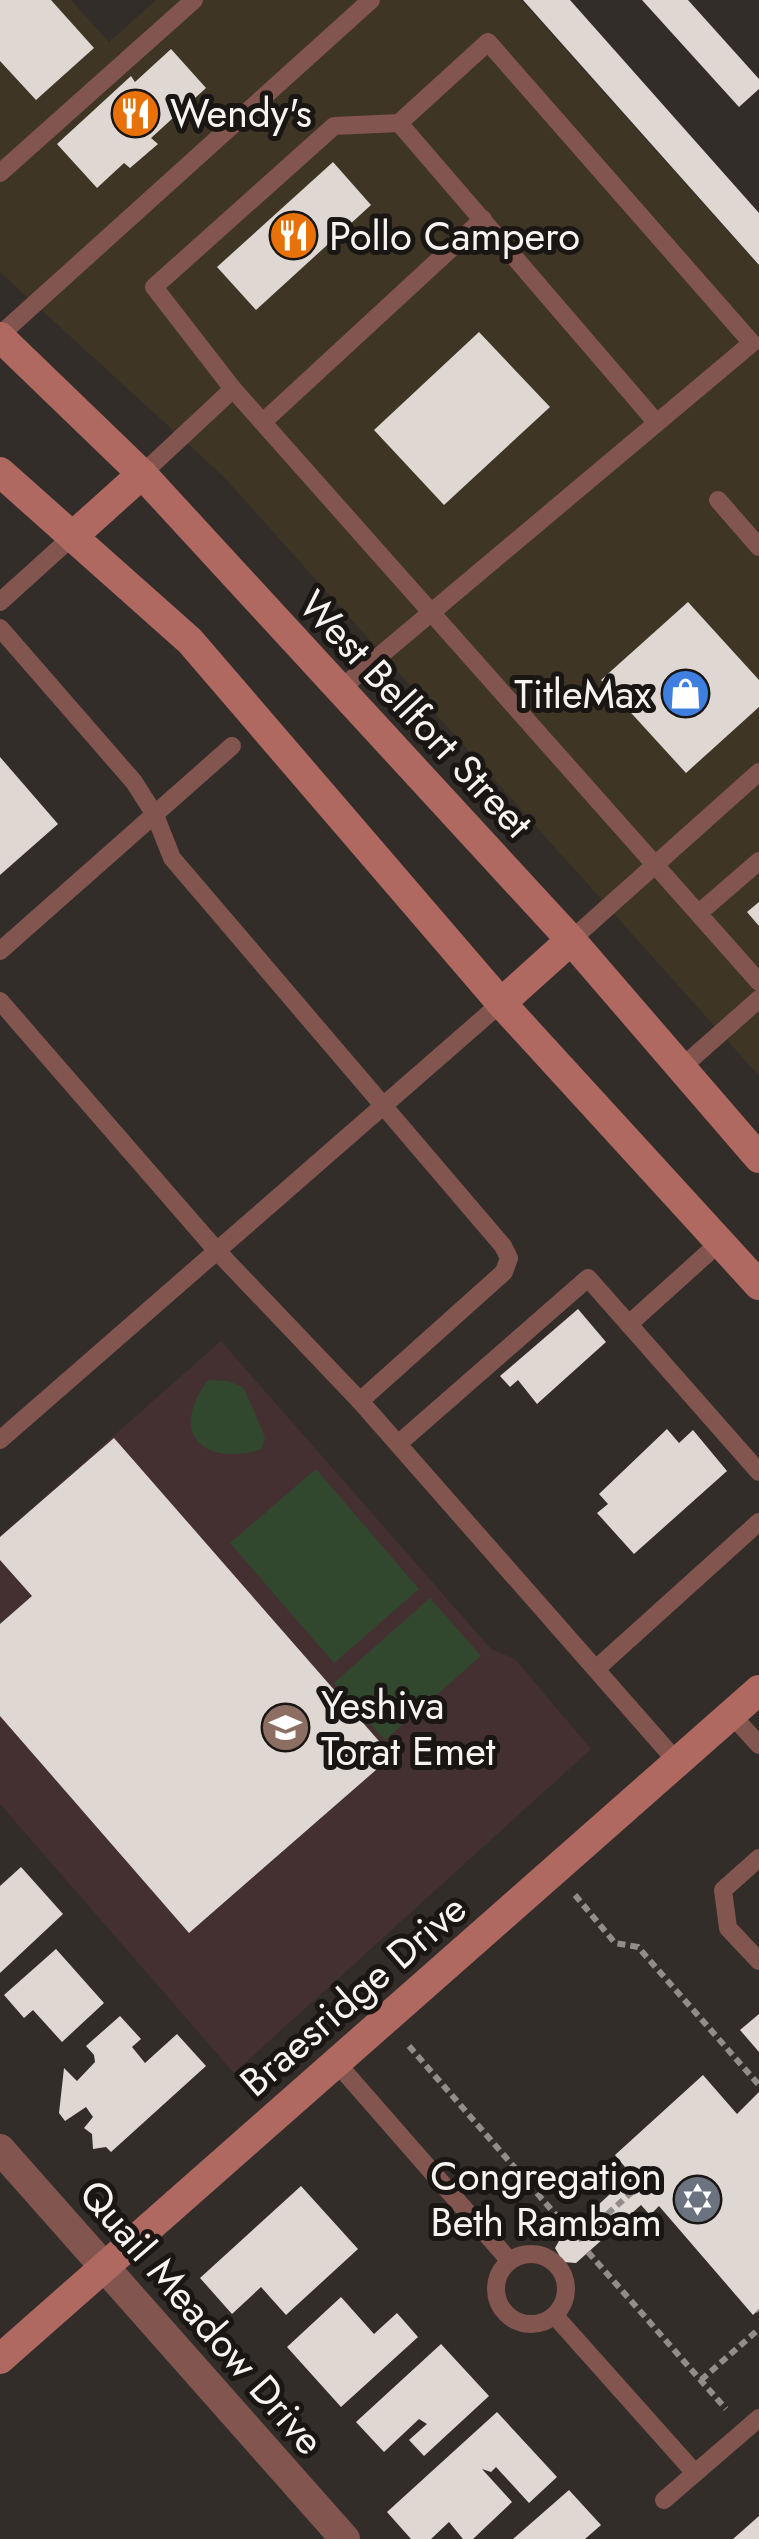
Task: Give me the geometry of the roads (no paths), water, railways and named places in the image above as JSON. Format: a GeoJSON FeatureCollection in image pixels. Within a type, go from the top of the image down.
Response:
{"type":"FeatureCollection","features":[{"type":"Feature","properties":{"kind":"main road","name":"West Bellfort Street"},"geometry":{"type":"LineString","coordinates":[[0,336],[142,474],[571,940],[759,1158]]}},
{"type":"Feature","properties":{"kind":"main road"},"geometry":{"type":"LineString","coordinates":[[0,472],[190,641],[501,1002],[759,1285]]}},
{"type":"Feature","properties":{"kind":"main road"},"geometry":{"type":"LineString","coordinates":[[74,536],[142,474]]}},
{"type":"Feature","properties":{"kind":"main road"},"geometry":{"type":"LineString","coordinates":[[501,1002],[571,940]]}},
{"type":"Feature","properties":{"kind":"main road","name":"Braesridge Drive"},"geometry":{"type":"LineString","coordinates":[[0,2359],[759,1690]]}},
{"type":"Feature","properties":{"kind":"street","name":"Quail Meadow Drive"},"geometry":{"type":"LineString","coordinates":[[0,2148],[345,2539]]}},
{"type":"Feature","properties":{"kind":"lane"},"geometry":{"type":"LineString","coordinates":[[1,169],[194,0]]}},
{"type":"Feature","properties":{"kind":"lane"},"geometry":{"type":"LineString","coordinates":[[0,336],[371,0]]}},
{"type":"Feature","properties":{"kind":"lane"},"geometry":{"type":"LineString","coordinates":[[339,690],[431,610],[752,344],[488,42],[400,123],[334,126],[154,287],[233,389],[263,422],[431,610],[657,863],[759,982]]}},
{"type":"Feature","properties":{"kind":"lane"},"geometry":{"type":"LineString","coordinates":[[400,123],[656,422]]}},
{"type":"Feature","properties":{"kind":"lane"},"geometry":{"type":"LineString","coordinates":[[263,422],[483,219]]}},
{"type":"Feature","properties":{"kind":"lane"},"geometry":{"type":"LineString","coordinates":[[142,474],[233,389]]}},
{"type":"Feature","properties":{"kind":"lane"},"geometry":{"type":"LineString","coordinates":[[718,500],[759,547]]}},
{"type":"Feature","properties":{"kind":"lane"},"geometry":{"type":"LineString","coordinates":[[0,602],[74,536]]}},
{"type":"Feature","properties":{"kind":"lane"},"geometry":{"type":"LineString","coordinates":[[0,628],[134,782],[155,816],[172,858],[503,1246],[509,1258],[504,1272],[360,1400]]}},
{"type":"Feature","properties":{"kind":"lane"},"geometry":{"type":"LineString","coordinates":[[0,951],[232,746]]}},
{"type":"Feature","properties":{"kind":"lane"},"geometry":{"type":"LineString","coordinates":[[571,940],[759,772]]}},
{"type":"Feature","properties":{"kind":"lane"},"geometry":{"type":"LineString","coordinates":[[700,912],[759,861]]}},
{"type":"Feature","properties":{"kind":"lane"},"geometry":{"type":"LineString","coordinates":[[681,1068],[759,999]]}},
{"type":"Feature","properties":{"kind":"lane"},"geometry":{"type":"LineString","coordinates":[[0,1002],[217,1252],[360,1400],[678,1762]]}},
{"type":"Feature","properties":{"kind":"lane"},"geometry":{"type":"LineString","coordinates":[[0,1440],[501,1002]]}},
{"type":"Feature","properties":{"kind":"lane"},"geometry":{"type":"LineString","coordinates":[[629,1324],[720,1243]]}},
{"type":"Feature","properties":{"kind":"lane"},"geometry":{"type":"LineString","coordinates":[[398,1444],[588,1278],[759,1472]]}},
{"type":"Feature","properties":{"kind":"lane"},"geometry":{"type":"LineString","coordinates":[[596,1669],[759,1522]]}},
{"type":"Feature","properties":{"kind":"lane"},"geometry":{"type":"LineString","coordinates":[[732,1714],[759,1746]]}},
{"type":"Feature","properties":{"kind":"lane"},"geometry":{"type":"LineString","coordinates":[[759,1858],[724,1890],[728,1928],[759,1961]]}},
{"type":"Feature","properties":{"kind":"lane"},"geometry":{"type":"LineString","coordinates":[[335,2061],[509,2260]]}},
{"type":"Feature","properties":{"kind":"lane"},"geometry":{"type":"LineString","coordinates":[[532,2252],[554,2262],[566,2282],[566,2295],[554,2316],[534,2324],[512,2319],[503,2312],[497,2301],[496,2279],[509,2260],[532,2252]]}},
{"type":"Feature","properties":{"kind":"lane"},"geometry":{"type":"LineString","coordinates":[[554,2316],[695,2473]]}},
{"type":"Feature","properties":{"kind":"lane"},"geometry":{"type":"LineString","coordinates":[[664,2500],[752,2424]]}},
{"type":"Feature","properties":{"kind":"place","name":"Wendy's"},"geometry":{"type":"Point","coordinates":[135,113]}},
{"type":"Feature","properties":{"kind":"place","name":"Pollo Campero"},"geometry":{"type":"Point","coordinates":[294,236]}},
{"type":"Feature","properties":{"kind":"place","name":"TitleMax"},"geometry":{"type":"Point","coordinates":[686,694]}},
{"type":"Feature","properties":{"kind":"place","name":"Yeshiva Torat Emet"},"geometry":{"type":"Point","coordinates":[286,1728]}},
{"type":"Feature","properties":{"kind":"place","name":"Congregation Beth Rambam"},"geometry":{"type":"Point","coordinates":[697,2199]}}]}
